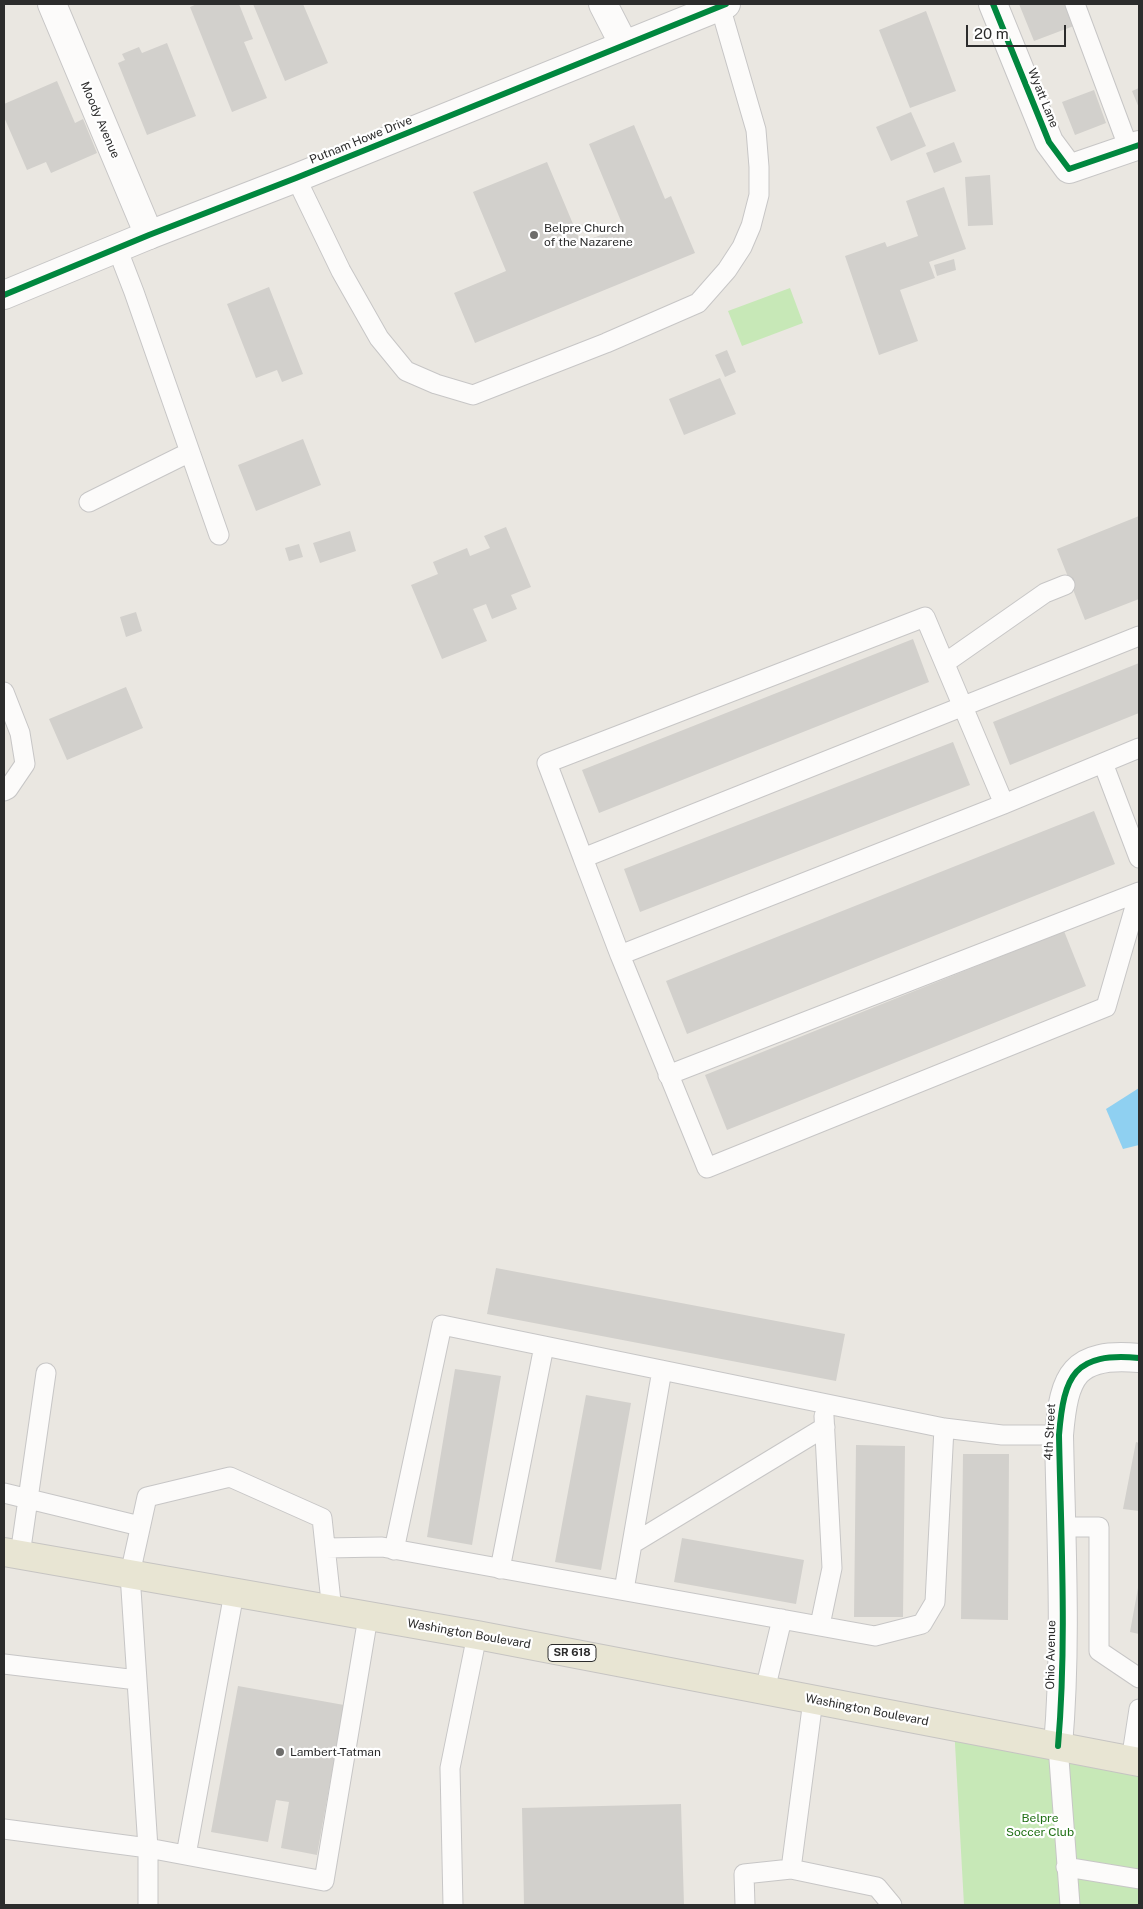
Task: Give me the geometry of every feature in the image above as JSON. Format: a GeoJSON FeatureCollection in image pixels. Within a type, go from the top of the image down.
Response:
{"type":"FeatureCollection","features":[{"type":"Feature","properties":{"kind":"main road","name":"Washington Boulevard"},"geometry":{"type":"LineString","coordinates":[[12,1553],[477,1635],[1135,1762]]}},
{"type":"Feature","properties":{"kind":"street","name":"Moody Avenue"},"geometry":{"type":"LineString","coordinates":[[52,4],[149,235]]}},
{"type":"Feature","properties":{"kind":"street"},"geometry":{"type":"LineString","coordinates":[[603,4],[624,45]]}},
{"type":"Feature","properties":{"kind":"street","name":"Wyatt Lane"},"geometry":{"type":"LineString","coordinates":[[993,4],[1049,142],[1069,168],[1134,147]]}},
{"type":"Feature","properties":{"kind":"street","name":"Putnam Howe Drive"},"geometry":{"type":"LineString","coordinates":[[4,295],[723,5]]}},
{"type":"Feature","properties":{"kind":"street","name":"4th Street"},"geometry":{"type":"LineString","coordinates":[[1062,1563],[1059,1435],[1062,1404],[1070,1380],[1084,1364],[1093,1360],[1125,1357],[1139,1358]]}},
{"type":"Feature","properties":{"kind":"street","name":"Ohio Avenue"},"geometry":{"type":"LineString","coordinates":[[1058,1746],[1063,1692],[1062,1563]]}},
{"type":"Feature","properties":{"kind":"lane"},"geometry":{"type":"LineString","coordinates":[[1075,4],[1134,147]]}},
{"type":"Feature","properties":{"kind":"lane"},"geometry":{"type":"LineString","coordinates":[[296,178],[341,271],[379,338],[406,371],[436,384],[473,394],[606,343],[698,303],[726,270],[742,247],[751,226],[759,195],[756,130],[723,5]]}},
{"type":"Feature","properties":{"kind":"lane"},"geometry":{"type":"LineString","coordinates":[[117,248],[219,535]]}},
{"type":"Feature","properties":{"kind":"lane"},"geometry":{"type":"LineString","coordinates":[[89,502],[190,452]]}},
{"type":"Feature","properties":{"kind":"lane"},"geometry":{"type":"LineString","coordinates":[[945,663],[1045,593],[1065,585]]}},
{"type":"Feature","properties":{"kind":"lane"},"geometry":{"type":"LineString","coordinates":[[1004,804],[925,617],[547,763],[620,955],[707,1168],[1106,1007],[1139,893]]}},
{"type":"Feature","properties":{"kind":"lane"},"geometry":{"type":"LineString","coordinates":[[583,858],[1139,636]]}},
{"type":"Feature","properties":{"kind":"lane"},"geometry":{"type":"LineString","coordinates":[[4,692],[20,733],[25,764],[8,789],[4,791]]}},
{"type":"Feature","properties":{"kind":"lane"},"geometry":{"type":"LineString","coordinates":[[620,955],[1004,804],[1139,748]]}},
{"type":"Feature","properties":{"kind":"lane"},"geometry":{"type":"LineString","coordinates":[[1103,763],[1139,858]]}},
{"type":"Feature","properties":{"kind":"lane"},"geometry":{"type":"LineString","coordinates":[[668,1075],[1139,893]]}},
{"type":"Feature","properties":{"kind":"lane"},"geometry":{"type":"LineString","coordinates":[[394,1550],[442,1325],[944,1428],[1002,1434],[1059,1435]]}},
{"type":"Feature","properties":{"kind":"lane"},"geometry":{"type":"LineString","coordinates":[[500,1569],[544,1346]]}},
{"type":"Feature","properties":{"kind":"lane"},"geometry":{"type":"LineString","coordinates":[[624,1590],[662,1370]]}},
{"type":"Feature","properties":{"kind":"lane"},"geometry":{"type":"LineString","coordinates":[[12,1553],[28,1498],[46,1373]]}},
{"type":"Feature","properties":{"kind":"lane"},"geometry":{"type":"LineString","coordinates":[[820,1626],[832,1568],[824,1403]]}},
{"type":"Feature","properties":{"kind":"lane"},"geometry":{"type":"LineString","coordinates":[[632,1544],[825,1427]]}},
{"type":"Feature","properties":{"kind":"lane"},"geometry":{"type":"LineString","coordinates":[[326,1548],[382,1547],[875,1636],[922,1624],[935,1602],[944,1428]]}},
{"type":"Feature","properties":{"kind":"lane"},"geometry":{"type":"LineString","coordinates":[[148,1905],[148,1848],[130,1574],[147,1497],[230,1477],[322,1518],[332,1610]]}},
{"type":"Feature","properties":{"kind":"lane"},"geometry":{"type":"LineString","coordinates":[[4,1493],[140,1526]]}},
{"type":"Feature","properties":{"kind":"lane"},"geometry":{"type":"LineString","coordinates":[[1061,1527],[1099,1527],[1099,1651],[1139,1678]]}},
{"type":"Feature","properties":{"kind":"lane"},"geometry":{"type":"LineString","coordinates":[[186,1855],[234,1593]]}},
{"type":"Feature","properties":{"kind":"lane"},"geometry":{"type":"LineString","coordinates":[[4,1829],[148,1848],[324,1881],[368,1617]]}},
{"type":"Feature","properties":{"kind":"lane"},"geometry":{"type":"LineString","coordinates":[[765,1690],[782,1619]]}},
{"type":"Feature","properties":{"kind":"lane"},"geometry":{"type":"LineString","coordinates":[[453,1905],[450,1768],[477,1635]]}},
{"type":"Feature","properties":{"kind":"lane"},"geometry":{"type":"LineString","coordinates":[[4,1664],[137,1680]]}},
{"type":"Feature","properties":{"kind":"lane"},"geometry":{"type":"LineString","coordinates":[[791,1869],[813,1700]]}},
{"type":"Feature","properties":{"kind":"lane"},"geometry":{"type":"LineString","coordinates":[[1135,1762],[1139,1710]]}},
{"type":"Feature","properties":{"kind":"lane"},"geometry":{"type":"LineString","coordinates":[[1058,1746],[1070,1905]]}},
{"type":"Feature","properties":{"kind":"lane"},"geometry":{"type":"LineString","coordinates":[[1066,1867],[1139,1879]]}},
{"type":"Feature","properties":{"kind":"lane"},"geometry":{"type":"LineString","coordinates":[[744,1905],[744,1874],[791,1869],[877,1887],[892,1905]]}},
{"type":"Feature","properties":{"kind":"green space"},"geometry":{"type":"Polygon","coordinates":[[[790,288],[803,323],[742,346],[728,311],[790,288]]]}},
{"type":"Feature","properties":{"kind":"green space","name":"Belpre Soccer Club"},"geometry":{"type":"Polygon","coordinates":[[[954,1726],[1139,1762],[1139,1905],[964,1905],[954,1726]]]}},
{"type":"Feature","properties":{"kind":"water"},"geometry":{"type":"Polygon","coordinates":[[[1139,1088],[1139,1145],[1123,1149],[1106,1109],[1139,1088]]]}},
{"type":"Feature","properties":{"kind":"building"},"geometry":{"type":"Polygon","coordinates":[[[197,4],[239,4],[253,39],[244,42],[267,98],[232,112],[190,7],[197,4]]]}},
{"type":"Feature","properties":{"kind":"building"},"geometry":{"type":"Polygon","coordinates":[[[253,4],[303,4],[328,63],[285,81],[253,4]]]}},
{"type":"Feature","properties":{"kind":"building"},"geometry":{"type":"Polygon","coordinates":[[[1019,4],[1071,4],[1079,24],[1034,41],[1019,4]]]}},
{"type":"Feature","properties":{"kind":"building"},"geometry":{"type":"Polygon","coordinates":[[[926,11],[956,91],[910,108],[879,30],[926,11]]]}},
{"type":"Feature","properties":{"kind":"building"},"geometry":{"type":"Polygon","coordinates":[[[167,43],[196,116],[147,135],[118,63],[125,60],[122,54],[139,47],[142,53],[167,43]]]}},
{"type":"Feature","properties":{"kind":"building"},"geometry":{"type":"Polygon","coordinates":[[[57,81],[75,123],[83,119],[97,153],[51,173],[46,162],[27,170],[4,117],[4,104],[57,81]]]}},
{"type":"Feature","properties":{"kind":"building"},"geometry":{"type":"Polygon","coordinates":[[[1139,88],[1139,108],[1132,91],[1139,88]]]}},
{"type":"Feature","properties":{"kind":"building"},"geometry":{"type":"Polygon","coordinates":[[[1094,90],[1106,123],[1075,135],[1062,102],[1094,90]]]}},
{"type":"Feature","properties":{"kind":"building"},"geometry":{"type":"Polygon","coordinates":[[[911,112],[926,146],[891,161],[876,127],[911,112]]]}},
{"type":"Feature","properties":{"kind":"building","name":"Belpre Church of the Nazarene"},"geometry":{"type":"Polygon","coordinates":[[[634,125],[665,199],[671,196],[695,253],[475,343],[454,293],[506,271],[473,192],[547,162],[581,243],[623,226],[589,144],[634,125]]]}},
{"type":"Feature","properties":{"kind":"building"},"geometry":{"type":"Polygon","coordinates":[[[954,142],[962,162],[934,173],[926,153],[954,142]]]}},
{"type":"Feature","properties":{"kind":"building"},"geometry":{"type":"Polygon","coordinates":[[[990,175],[993,225],[968,226],[965,177],[990,175]]]}},
{"type":"Feature","properties":{"kind":"building"},"geometry":{"type":"Polygon","coordinates":[[[944,187],[966,249],[929,262],[935,278],[900,290],[918,341],[879,355],[845,256],[885,242],[887,247],[918,236],[906,201],[944,187]]]}},
{"type":"Feature","properties":{"kind":"building"},"geometry":{"type":"Polygon","coordinates":[[[954,259],[956,270],[937,276],[934,265],[954,259]]]}},
{"type":"Feature","properties":{"kind":"building"},"geometry":{"type":"Polygon","coordinates":[[[269,287],[303,374],[282,382],[277,370],[256,378],[227,304],[269,287]]]}},
{"type":"Feature","properties":{"kind":"building"},"geometry":{"type":"Polygon","coordinates":[[[727,350],[736,372],[725,377],[715,355],[727,350]]]}},
{"type":"Feature","properties":{"kind":"building"},"geometry":{"type":"Polygon","coordinates":[[[720,378],[736,414],[684,435],[669,399],[720,378]]]}},
{"type":"Feature","properties":{"kind":"building"},"geometry":{"type":"Polygon","coordinates":[[[303,439],[321,485],[256,511],[238,465],[303,439]]]}},
{"type":"Feature","properties":{"kind":"building"},"geometry":{"type":"Polygon","coordinates":[[[1139,516],[1139,599],[1085,620],[1057,549],[1139,516]]]}},
{"type":"Feature","properties":{"kind":"building"},"geometry":{"type":"Polygon","coordinates":[[[506,527],[531,587],[511,595],[517,609],[492,619],[486,604],[473,609],[487,641],[442,659],[411,585],[438,574],[433,562],[467,548],[470,556],[490,548],[484,536],[506,527]]]}},
{"type":"Feature","properties":{"kind":"building"},"geometry":{"type":"Polygon","coordinates":[[[350,531],[356,551],[320,563],[313,543],[350,531]]]}},
{"type":"Feature","properties":{"kind":"building"},"geometry":{"type":"Polygon","coordinates":[[[299,544],[303,557],[289,561],[285,548],[299,544]]]}},
{"type":"Feature","properties":{"kind":"building"},"geometry":{"type":"Polygon","coordinates":[[[136,612],[142,631],[126,637],[120,617],[136,612]]]}},
{"type":"Feature","properties":{"kind":"building"},"geometry":{"type":"Polygon","coordinates":[[[913,639],[929,682],[599,813],[582,770],[913,639]]]}},
{"type":"Feature","properties":{"kind":"building"},"geometry":{"type":"Polygon","coordinates":[[[1139,663],[1139,713],[1010,765],[993,722],[1139,663]]]}},
{"type":"Feature","properties":{"kind":"building"},"geometry":{"type":"Polygon","coordinates":[[[126,687],[143,728],[67,760],[49,719],[126,687]]]}},
{"type":"Feature","properties":{"kind":"building"},"geometry":{"type":"Polygon","coordinates":[[[953,742],[970,785],[640,912],[624,869],[953,742]]]}},
{"type":"Feature","properties":{"kind":"building"},"geometry":{"type":"Polygon","coordinates":[[[1094,811],[1115,864],[687,1034],[666,981],[1094,811]]]}},
{"type":"Feature","properties":{"kind":"building"},"geometry":{"type":"Polygon","coordinates":[[[1064,931],[1086,986],[727,1130],[705,1075],[1064,931]]]}},
{"type":"Feature","properties":{"kind":"building"},"geometry":{"type":"Polygon","coordinates":[[[496,1268],[845,1334],[836,1381],[487,1314],[496,1268]]]}},
{"type":"Feature","properties":{"kind":"building"},"geometry":{"type":"Polygon","coordinates":[[[455,1369],[501,1376],[472,1545],[427,1537],[455,1369]]]}},
{"type":"Feature","properties":{"kind":"building"},"geometry":{"type":"Polygon","coordinates":[[[586,1395],[631,1403],[601,1570],[555,1562],[586,1395]]]}},
{"type":"Feature","properties":{"kind":"building"},"geometry":{"type":"Polygon","coordinates":[[[1136,1442],[1139,1443],[1139,1511],[1123,1509],[1136,1442]]]}},
{"type":"Feature","properties":{"kind":"building"},"geometry":{"type":"Polygon","coordinates":[[[856,1445],[905,1446],[903,1617],[854,1617],[856,1445]]]}},
{"type":"Feature","properties":{"kind":"building"},"geometry":{"type":"Polygon","coordinates":[[[963,1454],[1009,1454],[1008,1620],[961,1619],[963,1454]]]}},
{"type":"Feature","properties":{"kind":"building"},"geometry":{"type":"Polygon","coordinates":[[[682,1538],[804,1560],[796,1604],[674,1582],[682,1538]]]}},
{"type":"Feature","properties":{"kind":"building"},"geometry":{"type":"Polygon","coordinates":[[[1139,1588],[1139,1634],[1130,1632],[1139,1588]]]}},
{"type":"Feature","properties":{"kind":"building","name":"Lambert-Tatman"},"geometry":{"type":"Polygon","coordinates":[[[238,1686],[344,1705],[317,1855],[281,1848],[289,1802],[276,1800],[268,1842],[211,1832],[238,1686]]]}},
{"type":"Feature","properties":{"kind":"building"},"geometry":{"type":"Polygon","coordinates":[[[681,1804],[684,1905],[524,1905],[522,1808],[681,1804]]]}},
{"type":"Feature","properties":{"kind":"cycle path"},"geometry":{"type":"LineString","coordinates":[[4,295],[726,4]]}},
{"type":"Feature","properties":{"kind":"cycle path"},"geometry":{"type":"LineString","coordinates":[[993,4],[1049,142],[1069,169],[1139,145]]}},
{"type":"Feature","properties":{"kind":"cycle path"},"geometry":{"type":"LineString","coordinates":[[1058,1746],[1063,1629],[1059,1435],[1064,1397],[1069,1383],[1076,1372],[1086,1364],[1100,1359],[1117,1357],[1139,1358]]}},
{"type":"Feature","properties":{"kind":"place","name":"Belpre Church of the Nazarene"},"geometry":{"type":"Point","coordinates":[534,235]}},
{"type":"Feature","properties":{"kind":"place","name":"Lambert-Tatman"},"geometry":{"type":"Point","coordinates":[280,1752]}}]}
